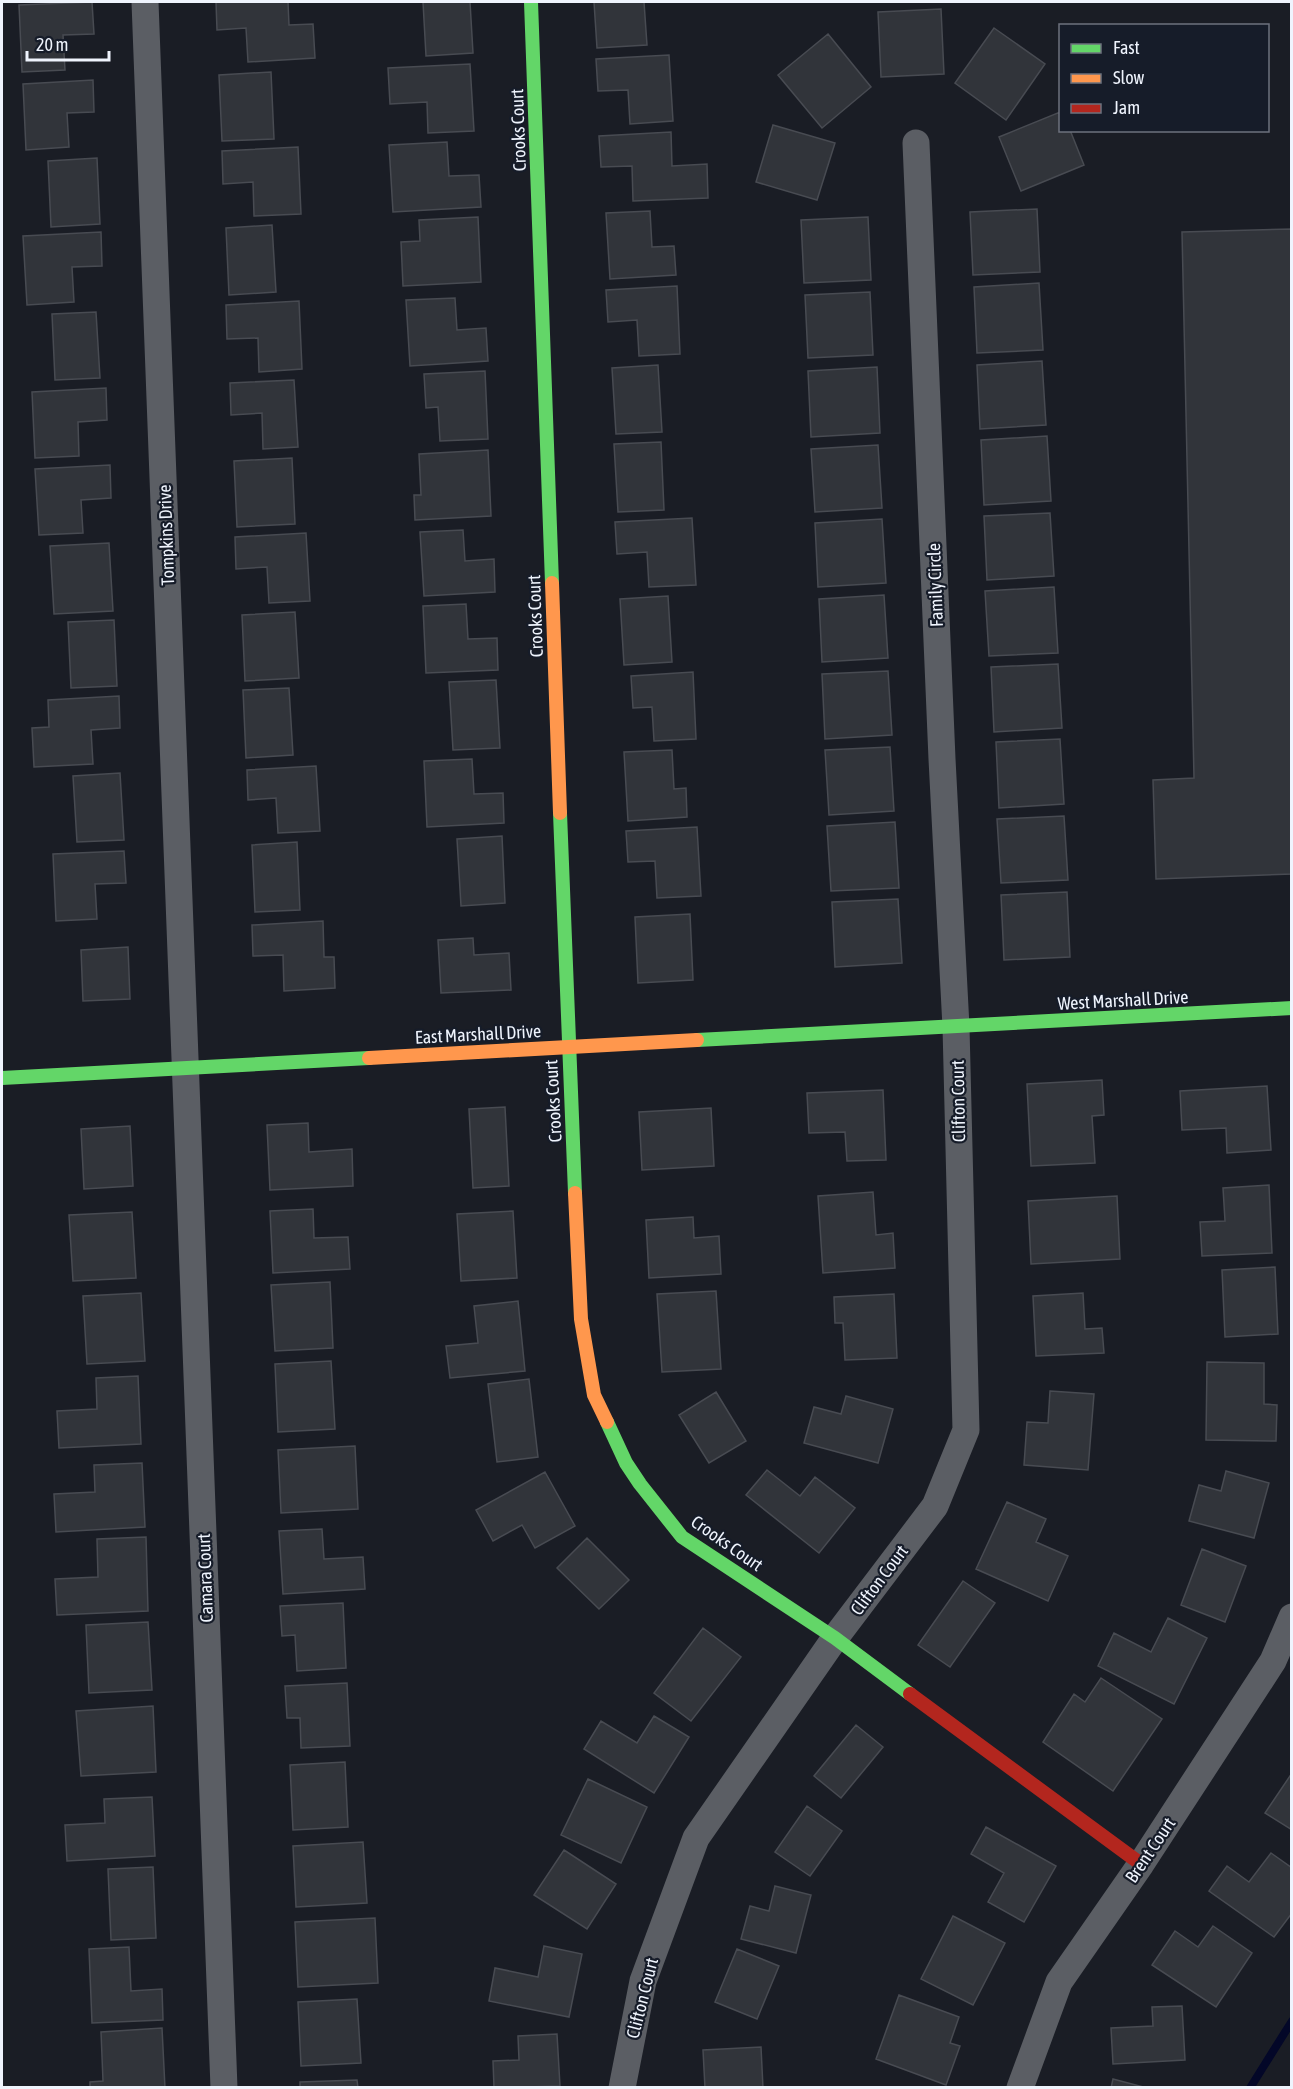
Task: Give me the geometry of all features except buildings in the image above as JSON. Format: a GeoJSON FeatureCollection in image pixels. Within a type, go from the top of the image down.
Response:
{"type":"FeatureCollection","features":[{"type":"Feature","properties":{"kind":"street","name":"Tompkins Drive"},"geometry":{"type":"LineString","coordinates":[[146,2],[186,1068]]}},
{"type":"Feature","properties":{"kind":"street","name":"Crooks Court"},"geometry":{"type":"LineString","coordinates":[[531,2],[568,1048],[581,1319],[594,1395],[626,1463],[682,1537],[835,1638],[1141,1864]]}},
{"type":"Feature","properties":{"kind":"street","name":"Family Circle"},"geometry":{"type":"LineString","coordinates":[[916,143],[942,759],[957,1027]]}},
{"type":"Feature","properties":{"kind":"street","name":"West Marshall Drive"},"geometry":{"type":"LineString","coordinates":[[957,1027],[1292,1008]]}},
{"type":"Feature","properties":{"kind":"street","name":"East Marshall Drive"},"geometry":{"type":"LineString","coordinates":[[2,1078],[957,1027]]}},
{"type":"Feature","properties":{"kind":"street","name":"Clifton Court"},"geometry":{"type":"LineString","coordinates":[[622,2088],[643,1981],[696,1838],[835,1638],[935,1506],[966,1430],[957,1027]]}},
{"type":"Feature","properties":{"kind":"street","name":"Camara Court"},"geometry":{"type":"LineString","coordinates":[[186,1068],[224,2088]]}},
{"type":"Feature","properties":{"kind":"street","name":"Brent Court"},"geometry":{"type":"LineString","coordinates":[[1020,2088],[1059,1982],[1141,1864],[1273,1661],[1292,1617]]}},
{"type":"Feature","properties":{"kind":"waterway"},"geometry":{"type":"LineString","coordinates":[[1250,2088],[1292,2021]]}},
{"type":"Feature","properties":{"kind":"traffic: fast"},"geometry":{"type":"LineString","coordinates":[[531,2],[552,583]]}},
{"type":"Feature","properties":{"kind":"traffic: fast"},"geometry":{"type":"LineString","coordinates":[[560,813],[575,1193]]}},
{"type":"Feature","properties":{"kind":"traffic: fast"},"geometry":{"type":"LineString","coordinates":[[697,1040],[1292,1008]]}},
{"type":"Feature","properties":{"kind":"traffic: fast"},"geometry":{"type":"LineString","coordinates":[[2,1078],[369,1058]]}},
{"type":"Feature","properties":{"kind":"traffic: fast"},"geometry":{"type":"LineString","coordinates":[[607,1422],[626,1463],[682,1537],[835,1638],[910,1694]]}},
{"type":"Feature","properties":{"kind":"traffic: slow"},"geometry":{"type":"LineString","coordinates":[[552,583],[560,813]]}},
{"type":"Feature","properties":{"kind":"traffic: slow"},"geometry":{"type":"LineString","coordinates":[[369,1058],[697,1040]]}},
{"type":"Feature","properties":{"kind":"traffic: slow"},"geometry":{"type":"LineString","coordinates":[[575,1193],[581,1319],[594,1395],[607,1422]]}},
{"type":"Feature","properties":{"kind":"traffic: jam"},"geometry":{"type":"LineString","coordinates":[[910,1694],[1141,1864]]}}]}
